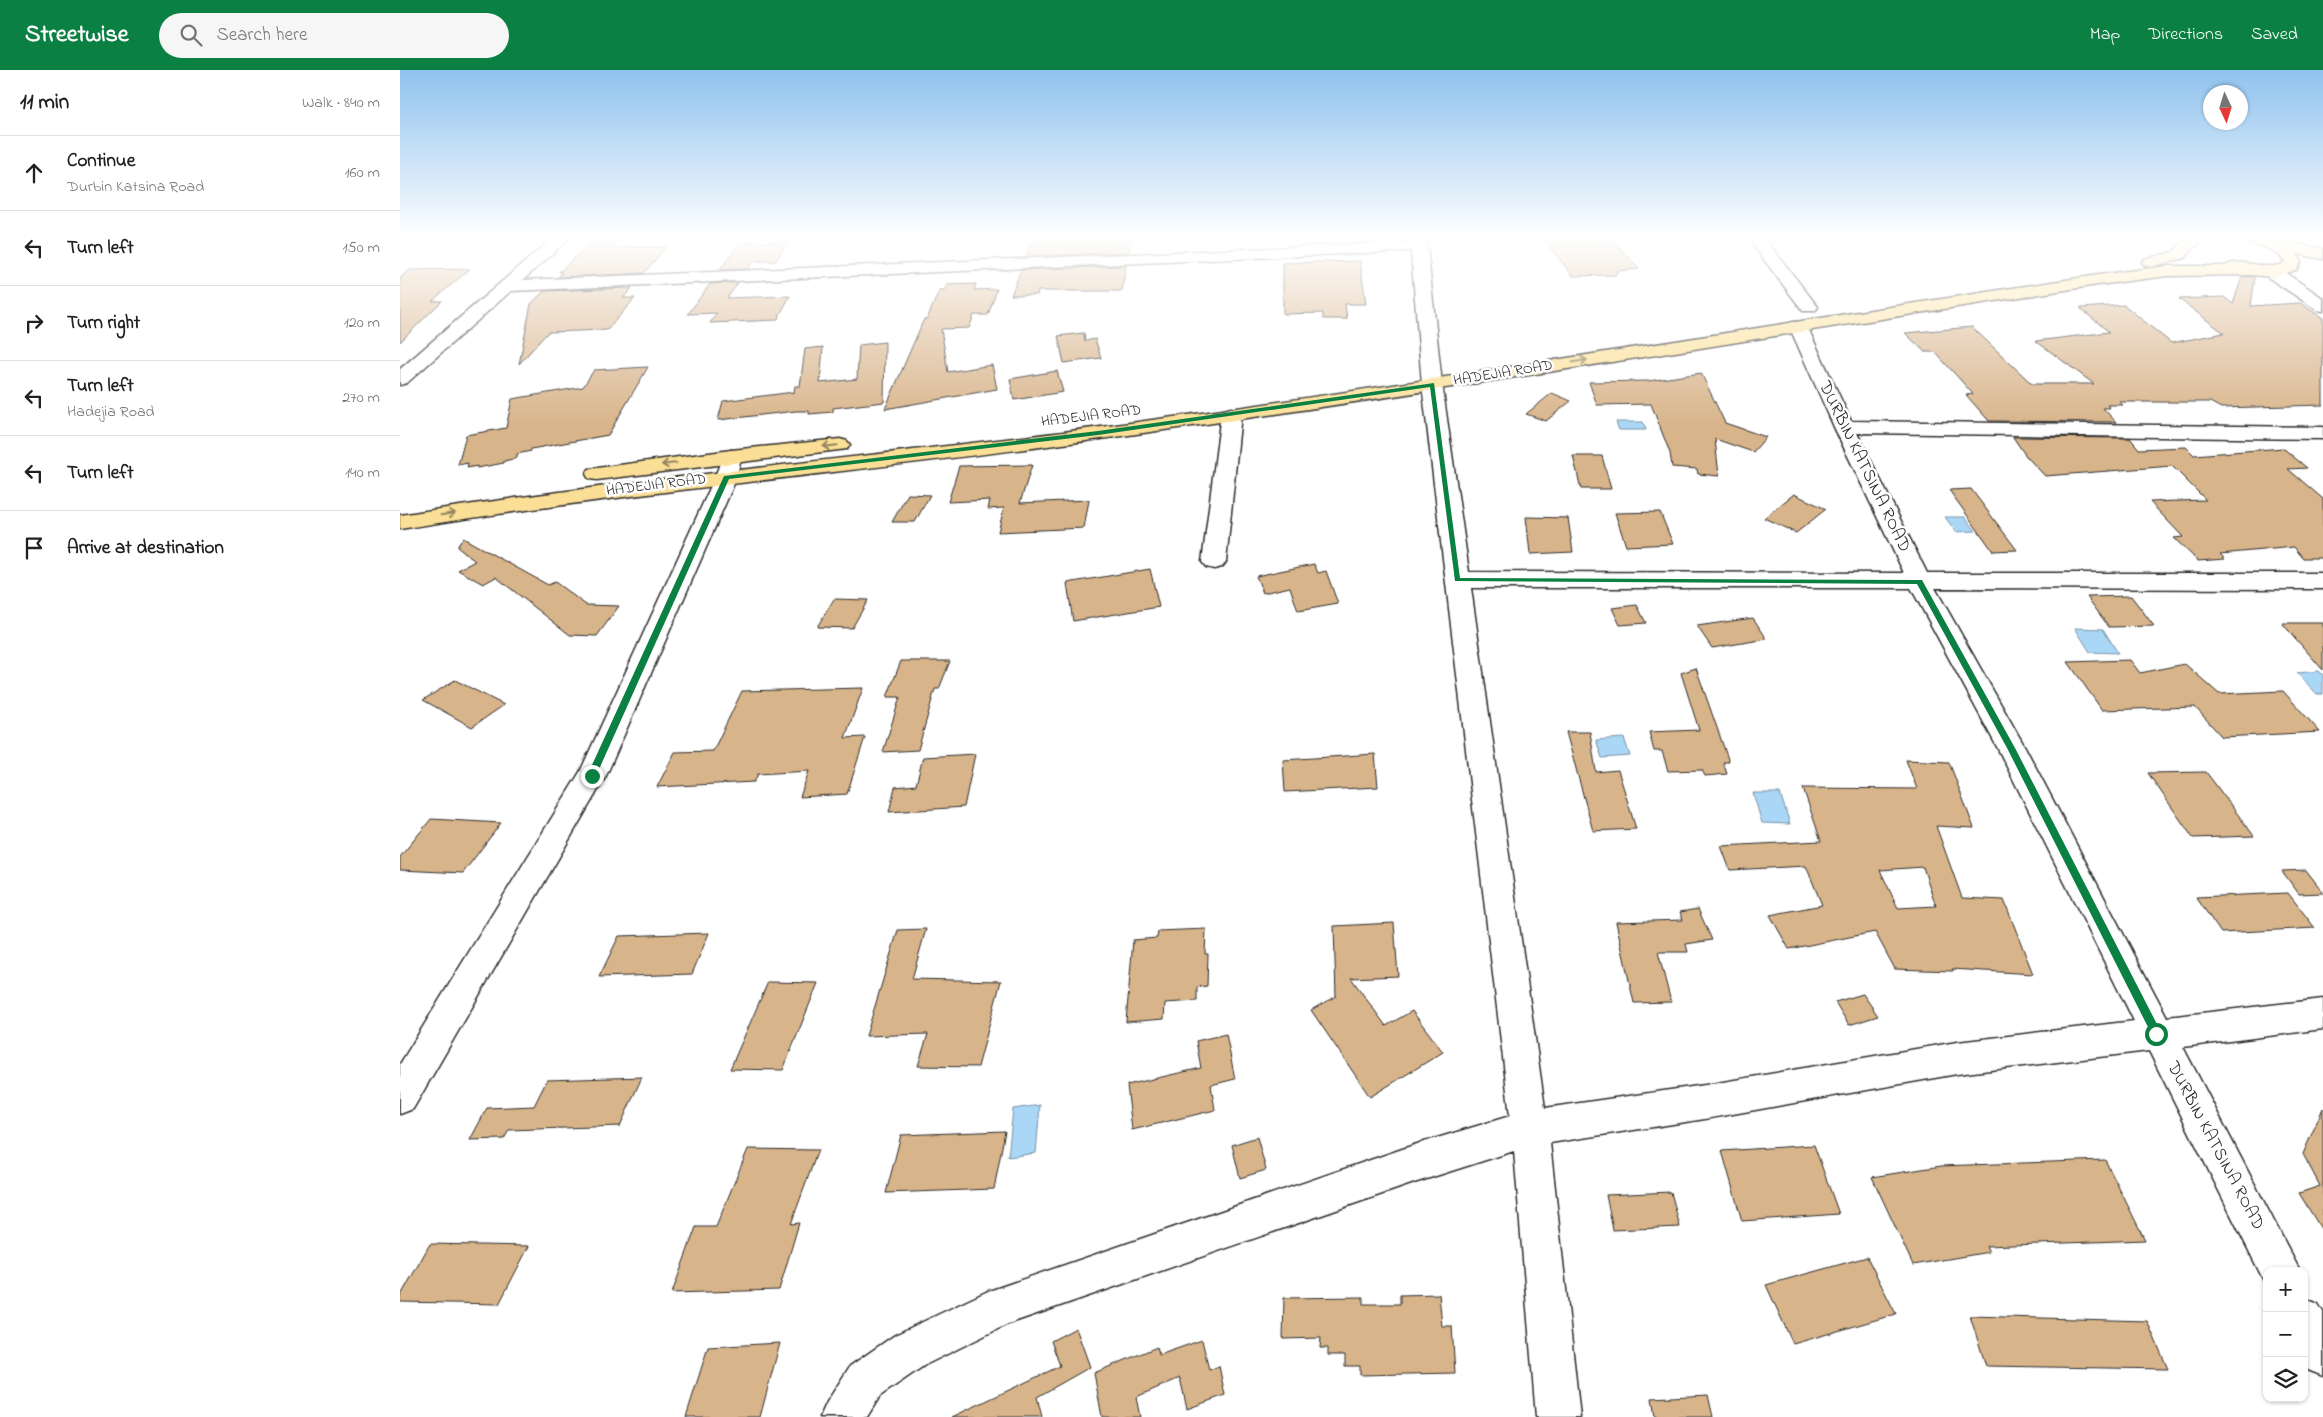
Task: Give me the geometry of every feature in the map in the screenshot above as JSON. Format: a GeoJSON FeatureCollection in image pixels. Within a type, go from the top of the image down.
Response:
{"type":"FeatureCollection","features":[{"type":"Feature","properties":{"kind":"main road","name":"HADEJIA ROAD"},"geometry":{"type":"LineString","coordinates":[[577,476],[729,467],[1089,434],[1231,414],[1431,375],[1907,300]]}},
{"type":"Feature","properties":{"kind":"main road","name":"HADEJIA ROAD"},"geometry":{"type":"LineString","coordinates":[[1803,316],[1934,300]]}},
{"type":"Feature","properties":{"kind":"main road","name":"HADEJIA ROAD"},"geometry":{"type":"LineString","coordinates":[[1014,426],[1431,375]]}},
{"type":"Feature","properties":{"kind":"main road","name":"HADEJIA ROAD"},"geometry":{"type":"LineString","coordinates":[[400,522],[588,493],[860,443]]}},
{"type":"Feature","properties":{"kind":"street"},"geometry":{"type":"LineString","coordinates":[[400,379],[489,300]]}},
{"type":"Feature","properties":{"kind":"street"},"geometry":{"type":"LineString","coordinates":[[1424,300],[1431,375],[1457,580],[1530,1128],[1558,1417]]}},
{"type":"Feature","properties":{"kind":"street","name":"DURBIN KATSINA ROAD"},"geometry":{"type":"LineString","coordinates":[[1793,300],[1803,316],[1844,426],[1920,582],[2011,748],[2156,1034],[2278,1267]]}},
{"type":"Feature","properties":{"kind":"street"},"geometry":{"type":"LineString","coordinates":[[1214,562],[1231,414]]}},
{"type":"Feature","properties":{"kind":"street"},"geometry":{"type":"LineString","coordinates":[[1844,426],[2323,433]]}},
{"type":"Feature","properties":{"kind":"street"},"geometry":{"type":"LineString","coordinates":[[400,1097],[592,776],[729,467]]}},
{"type":"Feature","properties":{"kind":"street"},"geometry":{"type":"LineString","coordinates":[[1457,580],[2323,581]]}},
{"type":"Feature","properties":{"kind":"street"},"geometry":{"type":"LineString","coordinates":[[842,1417],[865,1381],[910,1350],[1000,1306],[1414,1164],[1530,1128],[1705,1102],[1958,1058],[2323,1014]]}},
{"type":"Feature","properties":{"kind":"street"},"geometry":{"type":"LineString","coordinates":[[2308,1326],[2323,1355]]}},
{"type":"Feature","properties":{"kind":"water"},"geometry":{"type":"Polygon","coordinates":[[[1616,422],[1643,422],[1646,430],[1619,430],[1616,422]]]}},
{"type":"Feature","properties":{"kind":"water"},"geometry":{"type":"Polygon","coordinates":[[[1945,517],[1965,517],[1976,531],[1956,532],[1945,517]]]}},
{"type":"Feature","properties":{"kind":"water"},"geometry":{"type":"Polygon","coordinates":[[[2075,628],[2103,629],[2118,653],[2090,652],[2075,628]]]}},
{"type":"Feature","properties":{"kind":"water"},"geometry":{"type":"Polygon","coordinates":[[[2319,671],[2323,675],[2323,694],[2317,694],[2297,673],[2319,671]]]}},
{"type":"Feature","properties":{"kind":"water"},"geometry":{"type":"Polygon","coordinates":[[[1624,738],[1630,756],[1602,758],[1596,740],[1624,738]]]}},
{"type":"Feature","properties":{"kind":"water"},"geometry":{"type":"Polygon","coordinates":[[[1753,793],[1780,793],[1790,824],[1762,823],[1753,793]]]}},
{"type":"Feature","properties":{"kind":"water"},"geometry":{"type":"Polygon","coordinates":[[[1040,1105],[1036,1153],[1008,1157],[1013,1109],[1040,1105]]]}},
{"type":"Feature","properties":{"kind":"building"},"geometry":{"type":"Polygon","coordinates":[[[400,300],[442,301],[400,342],[400,300]]]}},
{"type":"Feature","properties":{"kind":"building"},"geometry":{"type":"Polygon","coordinates":[[[535,300],[633,300],[607,330],[548,332],[519,364],[531,304],[535,300]]]}},
{"type":"Feature","properties":{"kind":"building"},"geometry":{"type":"Polygon","coordinates":[[[698,300],[788,300],[777,320],[710,323],[717,313],[688,314],[698,300]]]}},
{"type":"Feature","properties":{"kind":"building"},"geometry":{"type":"Polygon","coordinates":[[[935,300],[993,300],[988,315],[974,315],[969,328],[941,329],[948,372],[992,365],[997,389],[885,409],[924,319],[927,319],[935,300]]]}},
{"type":"Feature","properties":{"kind":"building"},"geometry":{"type":"Polygon","coordinates":[[[1283,300],[1365,300],[1366,304],[1345,304],[1347,319],[1323,319],[1323,313],[1283,314],[1283,300]]]}},
{"type":"Feature","properties":{"kind":"building"},"geometry":{"type":"Polygon","coordinates":[[[2180,300],[2228,300],[2233,304],[2234,300],[2252,300],[2251,306],[2300,303],[2323,318],[2323,405],[2221,408],[2210,402],[2119,402],[2123,405],[2107,405],[2110,408],[2103,408],[2116,422],[1989,421],[1966,395],[1973,394],[1935,352],[1925,352],[1905,333],[1972,327],[2032,384],[2094,384],[2036,341],[2109,332],[2080,308],[2124,305],[2171,343],[2224,333],[2180,300]]]}},
{"type":"Feature","properties":{"kind":"building"},"geometry":{"type":"Polygon","coordinates":[[[1084,333],[1085,341],[1095,339],[1101,358],[1064,363],[1058,336],[1084,333]]]}},
{"type":"Feature","properties":{"kind":"building"},"geometry":{"type":"Polygon","coordinates":[[[885,342],[884,402],[833,408],[833,412],[809,414],[809,411],[796,411],[718,420],[723,401],[794,392],[795,386],[800,386],[805,349],[823,347],[820,383],[857,379],[859,345],[885,342]]]}},
{"type":"Feature","properties":{"kind":"building"},"geometry":{"type":"Polygon","coordinates":[[[648,367],[608,435],[531,449],[531,451],[517,454],[517,458],[504,461],[504,463],[477,468],[477,466],[467,468],[468,463],[458,465],[466,435],[506,428],[512,399],[583,387],[594,370],[648,367]]]}},
{"type":"Feature","properties":{"kind":"building"},"geometry":{"type":"Polygon","coordinates":[[[1057,371],[1063,392],[1014,400],[1010,379],[1057,371]]]}},
{"type":"Feature","properties":{"kind":"building"},"geometry":{"type":"Polygon","coordinates":[[[1701,373],[1725,423],[1766,437],[1753,452],[1715,439],[1719,476],[1698,474],[1697,469],[1672,467],[1670,453],[1651,404],[1597,405],[1589,382],[1648,381],[1701,373]]]}},
{"type":"Feature","properties":{"kind":"building"},"geometry":{"type":"Polygon","coordinates":[[[1552,393],[1571,401],[1546,421],[1526,414],[1552,393]]]}},
{"type":"Feature","properties":{"kind":"building"},"geometry":{"type":"Polygon","coordinates":[[[2013,437],[2130,438],[2139,449],[2186,447],[2194,455],[2283,448],[2307,468],[2288,469],[2323,499],[2323,558],[2303,558],[2294,547],[2220,554],[2225,559],[2198,561],[2174,538],[2183,537],[2150,502],[2206,500],[2172,466],[2045,476],[2026,456],[2013,437]]]}},
{"type":"Feature","properties":{"kind":"building"},"geometry":{"type":"Polygon","coordinates":[[[1573,456],[1602,456],[1611,489],[1581,489],[1573,456]]]}},
{"type":"Feature","properties":{"kind":"building"},"geometry":{"type":"Polygon","coordinates":[[[1032,465],[1020,503],[1089,500],[1084,528],[998,532],[1004,508],[988,509],[990,500],[948,502],[959,466],[1032,465]]]}},
{"type":"Feature","properties":{"kind":"building"},"geometry":{"type":"Polygon","coordinates":[[[1971,489],[2017,550],[1993,551],[1949,490],[1971,489]]]}},
{"type":"Feature","properties":{"kind":"building"},"geometry":{"type":"Polygon","coordinates":[[[908,494],[930,495],[915,522],[892,522],[908,494]]]}},
{"type":"Feature","properties":{"kind":"building"},"geometry":{"type":"Polygon","coordinates":[[[1794,494],[1826,509],[1796,533],[1764,518],[1794,494]]]}},
{"type":"Feature","properties":{"kind":"building"},"geometry":{"type":"Polygon","coordinates":[[[1660,512],[1673,544],[1626,546],[1615,513],[1660,512]]]}},
{"type":"Feature","properties":{"kind":"building"},"geometry":{"type":"Polygon","coordinates":[[[1526,517],[1568,518],[1573,552],[1530,554],[1526,517]]]}},
{"type":"Feature","properties":{"kind":"building"},"geometry":{"type":"Polygon","coordinates":[[[463,538],[548,585],[555,582],[586,605],[619,606],[597,636],[570,635],[496,577],[483,584],[458,570],[475,561],[457,547],[463,538]]]}},
{"type":"Feature","properties":{"kind":"building"},"geometry":{"type":"Polygon","coordinates":[[[1314,564],[1318,573],[1326,571],[1338,604],[1298,611],[1290,587],[1263,593],[1256,576],[1314,564]]]}},
{"type":"Feature","properties":{"kind":"building"},"geometry":{"type":"Polygon","coordinates":[[[1150,569],[1159,607],[1073,621],[1067,583],[1150,569]]]}},
{"type":"Feature","properties":{"kind":"building"},"geometry":{"type":"Polygon","coordinates":[[[2131,596],[2154,626],[2109,627],[2087,597],[2131,596]]]}},
{"type":"Feature","properties":{"kind":"building"},"geometry":{"type":"Polygon","coordinates":[[[834,599],[868,600],[852,628],[817,627],[834,599]]]}},
{"type":"Feature","properties":{"kind":"building"},"geometry":{"type":"Polygon","coordinates":[[[1637,605],[1646,623],[1620,625],[1612,608],[1637,605]]]}},
{"type":"Feature","properties":{"kind":"building"},"geometry":{"type":"Polygon","coordinates":[[[1753,618],[1767,639],[1712,648],[1697,626],[1753,618]]]}},
{"type":"Feature","properties":{"kind":"building"},"geometry":{"type":"Polygon","coordinates":[[[2282,623],[2323,623],[2323,670],[2282,623]]]}},
{"type":"Feature","properties":{"kind":"building"},"geometry":{"type":"Polygon","coordinates":[[[2130,660],[2140,673],[2185,664],[2219,694],[2283,691],[2320,732],[2222,737],[2195,707],[2102,710],[2068,662],[2130,660]]]}},
{"type":"Feature","properties":{"kind":"building"},"geometry":{"type":"Polygon","coordinates":[[[901,661],[950,661],[939,689],[935,689],[918,750],[883,752],[900,697],[887,697],[901,661]]]}},
{"type":"Feature","properties":{"kind":"building"},"geometry":{"type":"Polygon","coordinates":[[[1696,668],[1729,762],[1723,762],[1727,774],[1705,776],[1702,770],[1668,771],[1662,751],[1654,751],[1649,732],[1699,730],[1681,673],[1696,668]]]}},
{"type":"Feature","properties":{"kind":"building"},"geometry":{"type":"Polygon","coordinates":[[[455,680],[504,705],[472,727],[423,700],[455,680]]]}},
{"type":"Feature","properties":{"kind":"building"},"geometry":{"type":"Polygon","coordinates":[[[863,688],[845,738],[865,737],[847,794],[800,797],[809,771],[758,774],[754,782],[657,787],[675,752],[713,751],[742,691],[863,688]]]}},
{"type":"Feature","properties":{"kind":"building"},"geometry":{"type":"Polygon","coordinates":[[[1566,732],[1590,732],[1596,772],[1618,770],[1636,829],[1593,831],[1566,732]]]}},
{"type":"Feature","properties":{"kind":"building"},"geometry":{"type":"Polygon","coordinates":[[[975,754],[964,807],[889,812],[895,787],[916,785],[923,757],[975,754]]]}},
{"type":"Feature","properties":{"kind":"building"},"geometry":{"type":"Polygon","coordinates":[[[1375,754],[1378,787],[1285,792],[1283,760],[1375,754]]]}},
{"type":"Feature","properties":{"kind":"building"},"geometry":{"type":"Polygon","coordinates":[[[1906,760],[1949,762],[1974,828],[1936,826],[1962,898],[2004,900],[2033,974],[1952,969],[1953,971],[1895,969],[1875,932],[1789,949],[1770,915],[1822,905],[1806,866],[1730,870],[1721,846],[1821,841],[1803,788],[1917,789],[1906,760]],[[1923,867],[1880,870],[1898,908],[1936,906],[1923,867]]]}},
{"type":"Feature","properties":{"kind":"building"},"geometry":{"type":"Polygon","coordinates":[[[2206,772],[2254,836],[2193,838],[2148,773],[2206,772]]]}},
{"type":"Feature","properties":{"kind":"building"},"geometry":{"type":"Polygon","coordinates":[[[431,819],[501,823],[463,873],[400,870],[400,857],[431,819]]]}},
{"type":"Feature","properties":{"kind":"building"},"geometry":{"type":"Polygon","coordinates":[[[2306,870],[2323,893],[2299,894],[2282,871],[2306,870]]]}},
{"type":"Feature","properties":{"kind":"building"},"geometry":{"type":"Polygon","coordinates":[[[2288,893],[2315,928],[2221,933],[2196,897],[2288,893]]]}},
{"type":"Feature","properties":{"kind":"building"},"geometry":{"type":"Polygon","coordinates":[[[1698,909],[1712,940],[1686,944],[1688,952],[1658,952],[1671,1002],[1634,1003],[1616,922],[1683,920],[1680,912],[1698,909]]]}},
{"type":"Feature","properties":{"kind":"building"},"geometry":{"type":"Polygon","coordinates":[[[1394,923],[1398,976],[1351,978],[1386,1026],[1412,1011],[1443,1052],[1370,1097],[1311,1010],[1336,996],[1334,926],[1394,923]]]}},
{"type":"Feature","properties":{"kind":"building"},"geometry":{"type":"Polygon","coordinates":[[[926,929],[912,979],[1001,981],[978,1067],[918,1066],[928,1034],[866,1036],[898,930],[926,929]]]}},
{"type":"Feature","properties":{"kind":"building"},"geometry":{"type":"Polygon","coordinates":[[[1206,929],[1205,954],[1208,954],[1207,986],[1197,987],[1197,1001],[1165,1003],[1164,1019],[1126,1022],[1133,940],[1157,938],[1158,931],[1206,929]]]}},
{"type":"Feature","properties":{"kind":"building"},"geometry":{"type":"Polygon","coordinates":[[[709,933],[692,974],[599,977],[619,936],[709,933]]]}},
{"type":"Feature","properties":{"kind":"building"},"geometry":{"type":"Polygon","coordinates":[[[768,982],[818,983],[783,1070],[730,1069],[768,982]]]}},
{"type":"Feature","properties":{"kind":"building"},"geometry":{"type":"Polygon","coordinates":[[[1863,994],[1878,1016],[1849,1025],[1835,1002],[1863,994]]]}},
{"type":"Feature","properties":{"kind":"building"},"geometry":{"type":"Polygon","coordinates":[[[1226,1034],[1235,1079],[1211,1085],[1215,1110],[1132,1130],[1127,1085],[1201,1068],[1196,1041],[1226,1034]]]}},
{"type":"Feature","properties":{"kind":"building"},"geometry":{"type":"Polygon","coordinates":[[[642,1077],[620,1126],[509,1130],[504,1139],[470,1140],[487,1108],[534,1106],[547,1080],[642,1077]]]}},
{"type":"Feature","properties":{"kind":"building"},"geometry":{"type":"Polygon","coordinates":[[[2323,1108],[2323,1232],[2299,1193],[2320,1186],[2303,1154],[2323,1108]]]}},
{"type":"Feature","properties":{"kind":"building"},"geometry":{"type":"Polygon","coordinates":[[[1005,1131],[994,1189],[886,1193],[901,1135],[1005,1131]]]}},
{"type":"Feature","properties":{"kind":"building"},"geometry":{"type":"Polygon","coordinates":[[[1257,1137],[1266,1170],[1240,1178],[1232,1145],[1257,1137]]]}},
{"type":"Feature","properties":{"kind":"building"},"geometry":{"type":"Polygon","coordinates":[[[1814,1145],[1839,1214],[1742,1221],[1722,1151],[1814,1145]]]}},
{"type":"Feature","properties":{"kind":"building"},"geometry":{"type":"Polygon","coordinates":[[[748,1149],[818,1150],[791,1224],[799,1223],[779,1290],[672,1293],[696,1227],[716,1227],[748,1149]]]}},
{"type":"Feature","properties":{"kind":"building"},"geometry":{"type":"Polygon","coordinates":[[[2105,1160],[2145,1240],[1986,1246],[1989,1252],[1913,1265],[1872,1177],[1941,1166],[2105,1160]]]}},
{"type":"Feature","properties":{"kind":"building"},"geometry":{"type":"Polygon","coordinates":[[[1671,1192],[1680,1227],[1613,1230],[1606,1195],[1671,1192]]]}},
{"type":"Feature","properties":{"kind":"building"},"geometry":{"type":"Polygon","coordinates":[[[430,1244],[529,1246],[499,1304],[400,1302],[400,1297],[430,1244]]]}},
{"type":"Feature","properties":{"kind":"building"},"geometry":{"type":"Polygon","coordinates":[[[1867,1257],[1896,1314],[1793,1344],[1766,1285],[1867,1257]]]}},
{"type":"Feature","properties":{"kind":"building"},"geometry":{"type":"Polygon","coordinates":[[[1439,1294],[1442,1326],[1452,1326],[1455,1373],[1360,1375],[1360,1366],[1345,1366],[1345,1355],[1328,1355],[1328,1348],[1320,1348],[1321,1338],[1283,1339],[1284,1298],[1363,1297],[1363,1304],[1400,1304],[1400,1295],[1439,1294]]]}},
{"type":"Feature","properties":{"kind":"building"},"geometry":{"type":"Polygon","coordinates":[[[1970,1316],[2147,1321],[2168,1369],[1986,1366],[1970,1316]]]}},
{"type":"Feature","properties":{"kind":"building"},"geometry":{"type":"Polygon","coordinates":[[[1076,1328],[1090,1367],[1037,1397],[1042,1417],[952,1417],[1060,1366],[1051,1341],[1076,1328]]]}},
{"type":"Feature","properties":{"kind":"building"},"geometry":{"type":"Polygon","coordinates":[[[1202,1340],[1209,1370],[1219,1366],[1225,1395],[1187,1409],[1180,1378],[1136,1397],[1140,1417],[1102,1417],[1094,1373],[1157,1347],[1159,1355],[1202,1340]]]}},
{"type":"Feature","properties":{"kind":"building"},"geometry":{"type":"Polygon","coordinates":[[[780,1343],[760,1417],[686,1417],[708,1347],[780,1343]]]}},
{"type":"Feature","properties":{"kind":"building"},"geometry":{"type":"Polygon","coordinates":[[[1708,1395],[1713,1417],[1655,1417],[1652,1398],[1708,1395]]]}},
{"type":"Feature","properties":{"kind":"route"},"geometry":{"type":"LineString","coordinates":[[592,776],[726,477],[1098,433],[1432,384],[1457,580],[1920,582],[2011,748],[2156,1034]]}}]}
